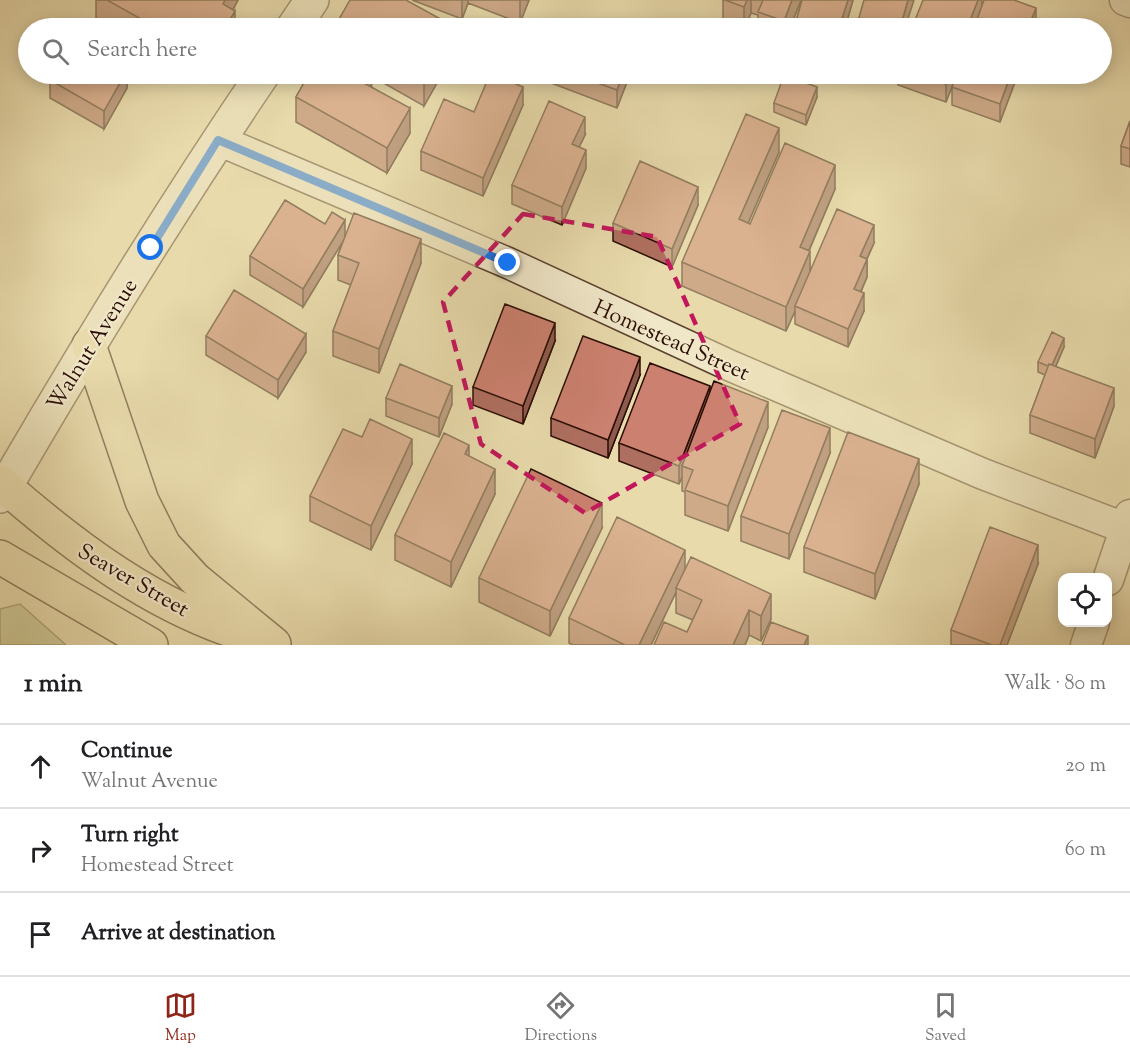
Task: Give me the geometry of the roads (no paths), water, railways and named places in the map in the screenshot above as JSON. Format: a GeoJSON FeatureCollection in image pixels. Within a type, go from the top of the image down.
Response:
{"type":"FeatureCollection","features":[{"type":"Feature","properties":{"kind":"main road"},"geometry":{"type":"LineString","coordinates":[[89,345],[142,501],[164,545],[195,579],[275,644]]}},
{"type":"Feature","properties":{"kind":"main road","name":"Seaver Street"},"geometry":{"type":"LineString","coordinates":[[2,488],[106,567],[222,627],[275,644]]}},
{"type":"Feature","properties":{"kind":"main road"},"geometry":{"type":"LineString","coordinates":[[0,557],[152,645]]}},
{"type":"Feature","properties":{"kind":"street"},"geometry":{"type":"LineString","coordinates":[[300,18],[312,0]]}},
{"type":"Feature","properties":{"kind":"street"},"geometry":{"type":"LineString","coordinates":[[1125,0],[1130,2]]}},
{"type":"Feature","properties":{"kind":"street","name":"Walnut Avenue"},"geometry":{"type":"LineString","coordinates":[[2,488],[89,345],[218,140],[256,84]]}},
{"type":"Feature","properties":{"kind":"street","name":"Homestead Street"},"geometry":{"type":"LineString","coordinates":[[218,140],[508,263],[775,385],[983,474],[1128,524]]}},
{"type":"Feature","properties":{"kind":"street"},"geometry":{"type":"LineString","coordinates":[[1110,573],[1128,524]]}},
{"type":"Feature","properties":{"kind":"street"},"geometry":{"type":"LineString","coordinates":[[1086,645],[1092,627]]}}]}
